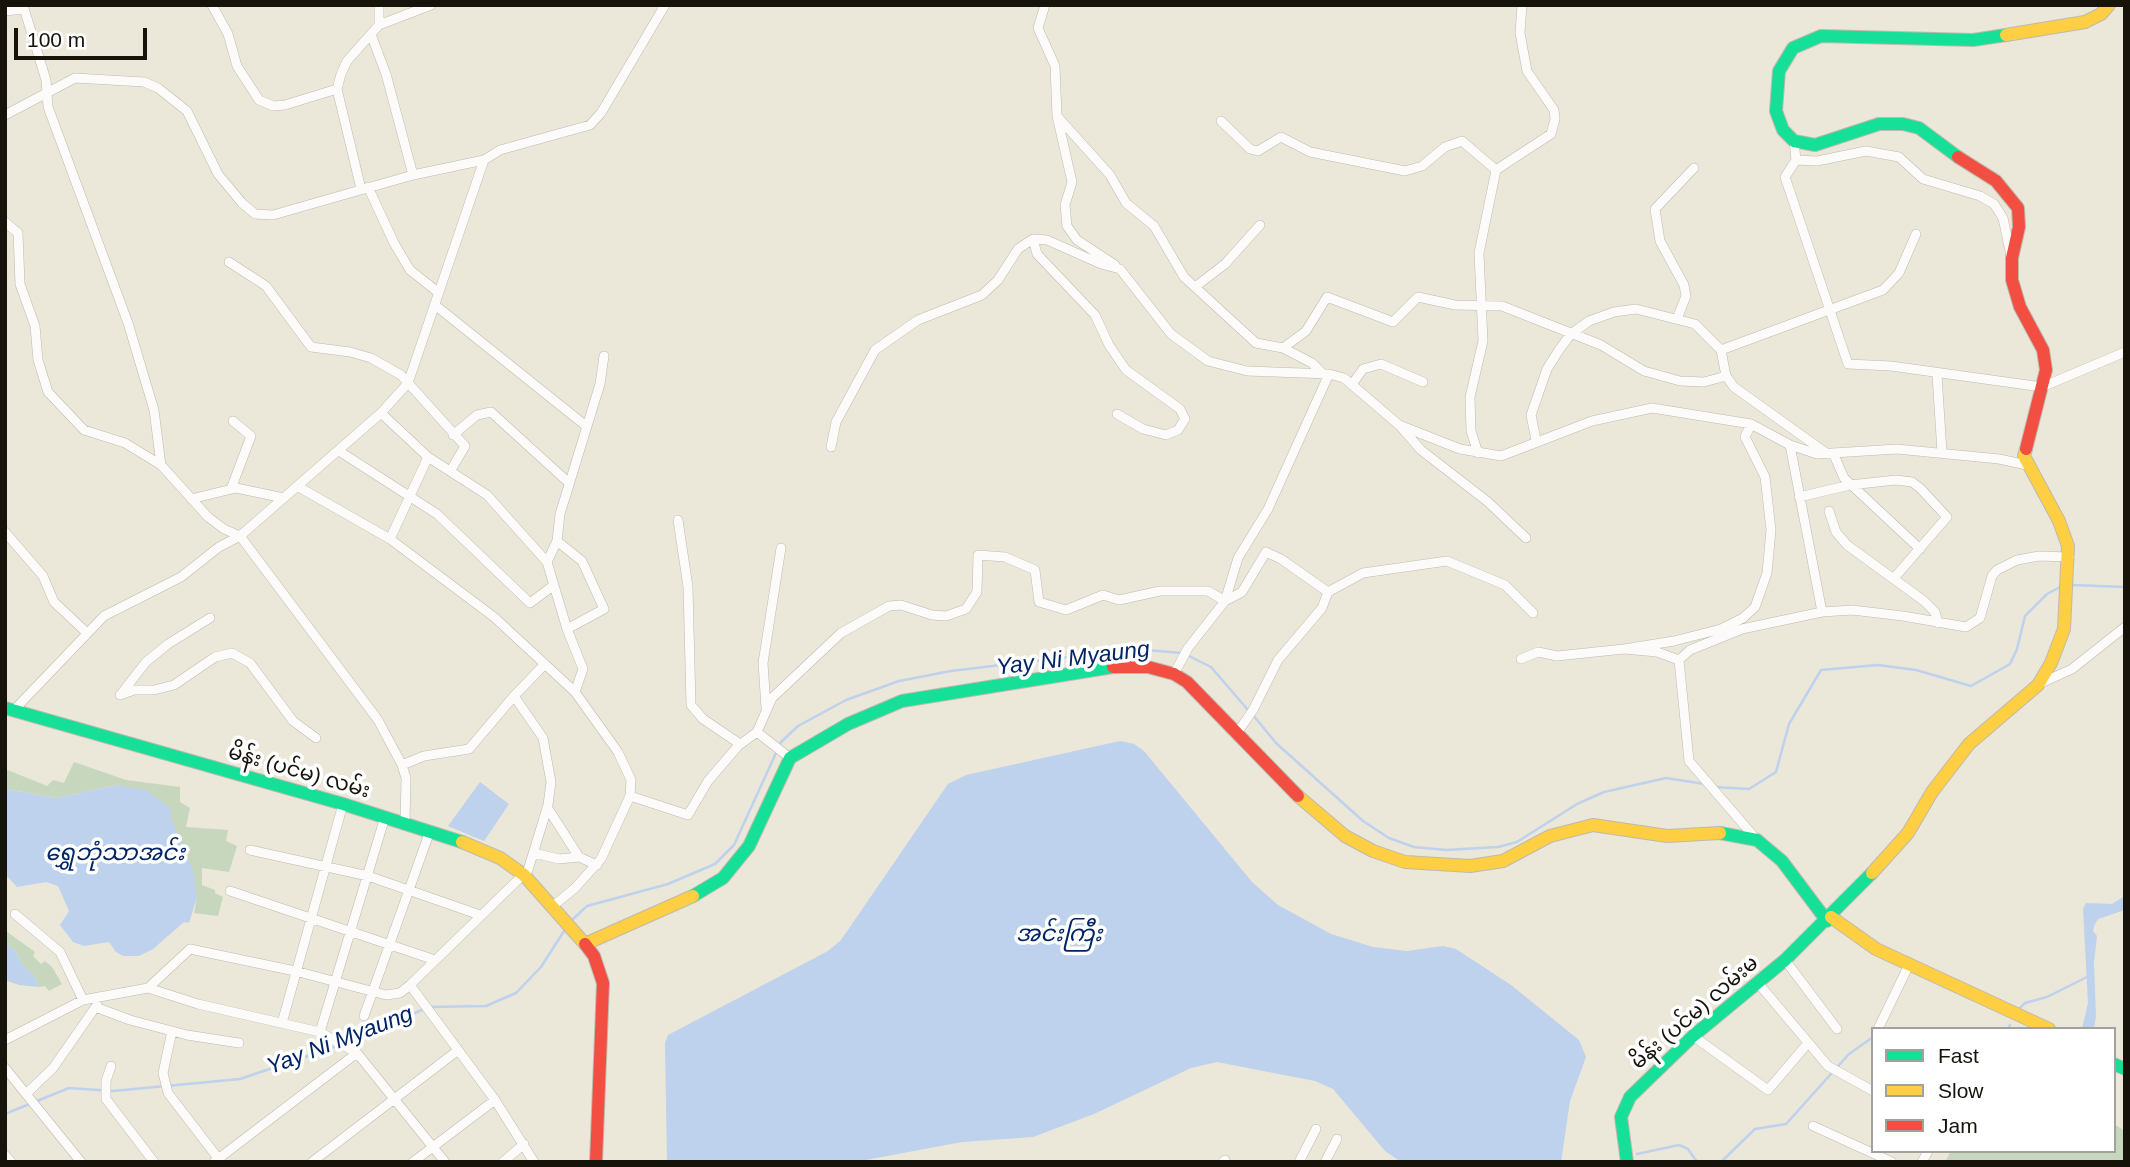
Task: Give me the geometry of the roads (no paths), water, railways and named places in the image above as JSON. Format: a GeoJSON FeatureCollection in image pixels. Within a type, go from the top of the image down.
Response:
{"type":"FeatureCollection","features":[{"type":"Feature","properties":{"kind":"main road"},"geometry":{"type":"LineString","coordinates":[[2038,685],[2051,663],[2064,629],[2069,558],[2059,522],[2027,465],[2024,447],[2046,370],[2043,350],[2015,294],[2012,258],[2020,217],[2012,198],[1996,181],[1960,159],[1929,133],[1903,124],[1866,127],[1815,145],[1794,141],[1779,122],[1775,97],[1782,64],[1801,43],[1829,35],[1973,40],[2085,22],[2101,15],[2109,5]]}},
{"type":"Feature","properties":{"kind":"main road"},"geometry":{"type":"LineString","coordinates":[[596,1162],[603,983],[597,962],[585,944],[682,902],[723,878],[749,846],[785,755],[902,701],[1109,667],[1149,667],[1174,674],[1203,696],[1297,795],[1345,836],[1405,862],[1479,866],[1518,855],[1563,831],[1592,825],[1667,836],[1728,832],[1756,840],[1782,861],[1827,917],[1876,956],[2031,1027]]}},
{"type":"Feature","properties":{"kind":"main road","name":"မိန်း (ပင်မ) လမ်းမ"},"geometry":{"type":"LineString","coordinates":[[1627,1162],[1621,1129],[1624,1107],[1638,1088],[1693,1036],[1785,960],[1908,833],[1932,793],[1969,744],[2038,685]]}},
{"type":"Feature","properties":{"kind":"main road","name":"မိန်း (ပင်မ) လမ်း"},"geometry":{"type":"LineString","coordinates":[[10,709],[343,804],[430,831],[499,858],[524,875],[585,944]]}},
{"type":"Feature","properties":{"kind":"main road"},"geometry":{"type":"LineString","coordinates":[[1827,917],[1876,949],[2045,1027]]}},
{"type":"Feature","properties":{"kind":"street"},"geometry":{"type":"LineString","coordinates":[[212,5],[228,34],[237,66],[259,100],[272,106],[337,89]]}},
{"type":"Feature","properties":{"kind":"street"},"geometry":{"type":"LineString","coordinates":[[379,5],[379,25],[372,37],[347,61],[337,89],[365,188],[410,270],[439,293]]}},
{"type":"Feature","properties":{"kind":"street"},"geometry":{"type":"LineString","coordinates":[[379,25],[430,5]]}},
{"type":"Feature","properties":{"kind":"street"},"geometry":{"type":"LineString","coordinates":[[5,115],[75,78],[85,76],[144,82],[158,88],[187,111],[218,174],[242,203],[256,214],[273,215],[412,175],[484,160],[500,150],[590,125],[601,113],[665,5]]}},
{"type":"Feature","properties":{"kind":"street"},"geometry":{"type":"LineString","coordinates":[[1045,5],[1038,29],[1055,66],[1057,116],[1072,183],[1065,205],[1067,226],[1077,240],[1119,269],[1171,334],[1208,361],[1247,371],[1326,374],[1353,383],[1399,425],[1421,450],[1488,502],[1526,538]]}},
{"type":"Feature","properties":{"kind":"street"},"geometry":{"type":"LineString","coordinates":[[1478,453],[1471,431],[1470,397],[1483,341],[1479,253],[1496,170],[1551,134],[1555,119],[1554,110],[1527,71],[1520,33],[1522,5]]}},
{"type":"Feature","properties":{"kind":"street"},"geometry":{"type":"LineString","coordinates":[[5,11],[23,7],[46,80],[48,107],[128,323],[154,410],[161,465]]}},
{"type":"Feature","properties":{"kind":"street"},"geometry":{"type":"LineString","coordinates":[[372,37],[386,74],[412,175]]}},
{"type":"Feature","properties":{"kind":"street"},"geometry":{"type":"LineString","coordinates":[[1057,116],[1110,174],[1126,203],[1154,226],[1184,277],[1256,343],[1283,348],[1303,357],[1326,374]]}},
{"type":"Feature","properties":{"kind":"street"},"geometry":{"type":"LineString","coordinates":[[1221,121],[1250,149],[1258,151],[1281,137],[1310,152],[1405,171],[1422,166],[1445,147],[1462,141],[1496,170]]}},
{"type":"Feature","properties":{"kind":"street"},"geometry":{"type":"LineString","coordinates":[[1794,141],[1796,160],[1785,177],[1848,364],[1891,366],[1937,375],[2042,387],[2125,352]]}},
{"type":"Feature","properties":{"kind":"street"},"geometry":{"type":"LineString","coordinates":[[1796,160],[1816,161],[1866,151],[1880,151],[1899,157],[1923,179],[1980,196],[1994,204],[2003,218],[2012,258]]}},
{"type":"Feature","properties":{"kind":"street"},"geometry":{"type":"LineString","coordinates":[[10,709],[86,632],[117,607],[181,577],[219,547],[240,536],[339,451],[408,383],[484,160]]}},
{"type":"Feature","properties":{"kind":"street"},"geometry":{"type":"LineString","coordinates":[[1677,319],[1686,296],[1684,285],[1660,241],[1655,209],[1694,168]]}},
{"type":"Feature","properties":{"kind":"street"},"geometry":{"type":"LineString","coordinates":[[5,222],[18,233],[20,284],[35,326],[38,360],[48,392],[84,430],[125,443],[161,465],[215,524],[240,536],[378,720],[406,778],[405,823]]}},
{"type":"Feature","properties":{"kind":"street"},"geometry":{"type":"LineString","coordinates":[[1195,287],[1225,264],[1260,225]]}},
{"type":"Feature","properties":{"kind":"street"},"geometry":{"type":"LineString","coordinates":[[1721,350],[1876,293],[1889,285],[1899,273],[1916,234]]}},
{"type":"Feature","properties":{"kind":"street"},"geometry":{"type":"LineString","coordinates":[[831,447],[836,422],[875,350],[918,320],[982,295],[998,281],[1018,249],[1033,239],[1042,238],[1119,269]]}},
{"type":"Feature","properties":{"kind":"street"},"geometry":{"type":"LineString","coordinates":[[1033,239],[1037,254],[1095,315],[1126,370],[1181,410],[1185,419],[1178,430],[1166,435],[1143,429],[1117,414]]}},
{"type":"Feature","properties":{"kind":"street"},"geometry":{"type":"LineString","coordinates":[[229,262],[265,286],[311,347],[350,352],[370,358],[401,375],[465,446],[451,470]]}},
{"type":"Feature","properties":{"kind":"street"},"geometry":{"type":"LineString","coordinates":[[1283,348],[1306,331],[1327,297],[1393,322],[1418,297],[1455,305],[1502,306],[1618,353],[1644,371],[1680,381],[1704,382],[1726,376]]}},
{"type":"Feature","properties":{"kind":"street"},"geometry":{"type":"LineString","coordinates":[[435,305],[586,426]]}},
{"type":"Feature","properties":{"kind":"street"},"geometry":{"type":"LineString","coordinates":[[1536,440],[1531,415],[1546,369],[1571,334],[1589,321],[1625,310],[1648,311],[1695,324],[1721,350],[1726,376],[1744,397],[1829,453],[1850,485],[1920,549]]}},
{"type":"Feature","properties":{"kind":"street"},"geometry":{"type":"LineString","coordinates":[[547,562],[557,541],[560,514],[600,384],[604,356]]}},
{"type":"Feature","properties":{"kind":"street"},"geometry":{"type":"LineString","coordinates":[[1353,383],[1368,366],[1381,365],[1423,382]]}},
{"type":"Feature","properties":{"kind":"street"},"geometry":{"type":"LineString","coordinates":[[1174,674],[1188,648],[1224,601],[1238,558],[1268,509],[1326,374]]}},
{"type":"Feature","properties":{"kind":"street"},"geometry":{"type":"LineString","coordinates":[[1937,375],[1942,452]]}},
{"type":"Feature","properties":{"kind":"street"},"geometry":{"type":"LineString","coordinates":[[1399,425],[1478,453],[1501,456],[1536,440],[1592,421],[1652,408],[1751,424],[1790,445],[1817,454],[1897,449],[1942,452],[2027,465]]}},
{"type":"Feature","properties":{"kind":"street"},"geometry":{"type":"LineString","coordinates":[[381,412],[428,457],[487,495],[547,562],[567,629],[583,669],[575,692]]}},
{"type":"Feature","properties":{"kind":"street"},"geometry":{"type":"LineString","coordinates":[[453,435],[477,415],[491,412],[569,483]]}},
{"type":"Feature","properties":{"kind":"street"},"geometry":{"type":"LineString","coordinates":[[231,489],[251,436],[233,421]]}},
{"type":"Feature","properties":{"kind":"street"},"geometry":{"type":"LineString","coordinates":[[1521,659],[1538,652],[1557,656],[1674,641],[1721,629],[1755,607],[1767,573],[1771,530],[1765,477],[1745,437],[1751,424]]}},
{"type":"Feature","properties":{"kind":"street"},"geometry":{"type":"LineString","coordinates":[[1790,445],[1822,612]]}},
{"type":"Feature","properties":{"kind":"street"},"geometry":{"type":"LineString","coordinates":[[339,451],[411,497],[463,536],[530,603],[554,584]]}},
{"type":"Feature","properties":{"kind":"street"},"geometry":{"type":"LineString","coordinates":[[390,538],[428,457]]}},
{"type":"Feature","properties":{"kind":"street"},"geometry":{"type":"LineString","coordinates":[[1799,497],[1850,485],[1896,480],[1912,482],[1920,488],[1947,517],[1895,577]]}},
{"type":"Feature","properties":{"kind":"street"},"geometry":{"type":"LineString","coordinates":[[297,486],[390,538],[494,617],[575,692],[618,752],[631,780],[630,796],[606,852],[557,911]]}},
{"type":"Feature","properties":{"kind":"street"},"geometry":{"type":"LineString","coordinates":[[191,499],[231,489],[248,489],[284,498]]}},
{"type":"Feature","properties":{"kind":"street"},"geometry":{"type":"LineString","coordinates":[[1829,511],[1836,532],[1847,545],[1895,577],[1936,612],[1938,623]]}},
{"type":"Feature","properties":{"kind":"street"},"geometry":{"type":"LineString","coordinates":[[678,520],[688,587],[691,705],[703,719],[740,744]]}},
{"type":"Feature","properties":{"kind":"street"},"geometry":{"type":"LineString","coordinates":[[5,532],[43,576],[54,602],[86,632]]}},
{"type":"Feature","properties":{"kind":"street"},"geometry":{"type":"LineString","coordinates":[[557,541],[582,561],[604,609],[567,629]]}},
{"type":"Feature","properties":{"kind":"street"},"geometry":{"type":"LineString","coordinates":[[766,708],[763,663],[781,548]]}},
{"type":"Feature","properties":{"kind":"street"},"geometry":{"type":"LineString","coordinates":[[1224,601],[1242,592],[1266,552],[1328,592]]}},
{"type":"Feature","properties":{"kind":"street"},"geometry":{"type":"LineString","coordinates":[[630,796],[688,815],[702,788],[740,744],[757,732],[766,708],[786,683],[841,633],[871,613],[901,605],[932,615],[946,616],[966,609],[972,604],[977,592],[978,555],[1004,557],[1035,570],[1036,596],[1047,607],[1066,610],[1103,595],[1125,599],[1160,591],[1208,591],[1224,601]]}},
{"type":"Feature","properties":{"kind":"street"},"geometry":{"type":"LineString","coordinates":[[1679,660],[1690,650],[1742,629],[1822,612],[1864,611],[1966,627],[1980,618],[1992,576],[1997,570],[2017,560],[2039,556],[2069,558]]}},
{"type":"Feature","properties":{"kind":"street"},"geometry":{"type":"LineString","coordinates":[[1237,733],[1253,710],[1278,660],[1322,608],[1328,592],[1363,573],[1447,561],[1505,585],[1533,613]]}},
{"type":"Feature","properties":{"kind":"street"},"geometry":{"type":"LineString","coordinates":[[210,618],[168,644],[146,662],[120,695],[134,690],[154,690],[174,685],[215,657],[232,653],[250,663],[293,721],[316,738]]}},
{"type":"Feature","properties":{"kind":"street"},"geometry":{"type":"LineString","coordinates":[[2038,685],[2072,669],[2125,627]]}},
{"type":"Feature","properties":{"kind":"street"},"geometry":{"type":"LineString","coordinates":[[1624,649],[1657,652],[1679,660]]}},
{"type":"Feature","properties":{"kind":"street"},"geometry":{"type":"LineString","coordinates":[[1679,660],[1687,754],[1694,768],[1726,801],[1756,840]]}},
{"type":"Feature","properties":{"kind":"street"},"geometry":{"type":"LineString","coordinates":[[402,765],[432,754],[469,749],[545,664]]}},
{"type":"Feature","properties":{"kind":"street"},"geometry":{"type":"LineString","coordinates":[[148,988],[190,949],[393,995],[410,985],[524,875],[534,853],[551,782],[543,738],[514,696]]}},
{"type":"Feature","properties":{"kind":"street"},"geometry":{"type":"LineString","coordinates":[[757,732],[785,755]]}},
{"type":"Feature","properties":{"kind":"street"},"geometry":{"type":"LineString","coordinates":[[282,1023],[309,918],[343,804]]}},
{"type":"Feature","properties":{"kind":"street"},"geometry":{"type":"LineString","coordinates":[[547,807],[579,857]]}},
{"type":"Feature","properties":{"kind":"street"},"geometry":{"type":"LineString","coordinates":[[320,1032],[385,817]]}},
{"type":"Feature","properties":{"kind":"street"},"geometry":{"type":"LineString","coordinates":[[364,1016],[430,831]]}},
{"type":"Feature","properties":{"kind":"street"},"geometry":{"type":"LineString","coordinates":[[250,850],[325,864],[368,876],[409,888],[480,915]]}},
{"type":"Feature","properties":{"kind":"street"},"geometry":{"type":"LineString","coordinates":[[534,853],[559,859],[579,857],[597,865]]}},
{"type":"Feature","properties":{"kind":"street"},"geometry":{"type":"LineString","coordinates":[[230,891],[435,960]]}},
{"type":"Feature","properties":{"kind":"street"},"geometry":{"type":"LineString","coordinates":[[15,914],[60,952],[88,998],[98,1008],[172,1031],[239,1043]]}},
{"type":"Feature","properties":{"kind":"street"},"geometry":{"type":"LineString","coordinates":[[1785,960],[1836,1028]]}},
{"type":"Feature","properties":{"kind":"street"},"geometry":{"type":"LineString","coordinates":[[1879,1027],[1906,971]]}},
{"type":"Feature","properties":{"kind":"street"},"geometry":{"type":"LineString","coordinates":[[1758,984],[1835,1072],[1871,1090]]}},
{"type":"Feature","properties":{"kind":"street"},"geometry":{"type":"LineString","coordinates":[[410,985],[495,1100],[534,1162]]}},
{"type":"Feature","properties":{"kind":"street"},"geometry":{"type":"LineString","coordinates":[[5,1041],[88,998],[148,988],[198,1004],[320,1032],[353,1050],[445,1162]]}},
{"type":"Feature","properties":{"kind":"street"},"geometry":{"type":"LineString","coordinates":[[29,1094],[53,1068],[98,1008]]}},
{"type":"Feature","properties":{"kind":"street"},"geometry":{"type":"LineString","coordinates":[[172,1031],[163,1080],[168,1093],[218,1161],[353,1050]]}},
{"type":"Feature","properties":{"kind":"street"},"geometry":{"type":"LineString","coordinates":[[1693,1036],[1768,1090],[1808,1043]]}},
{"type":"Feature","properties":{"kind":"street"},"geometry":{"type":"LineString","coordinates":[[312,1162],[457,1051]]}},
{"type":"Feature","properties":{"kind":"street"},"geometry":{"type":"LineString","coordinates":[[111,1066],[106,1081],[106,1099],[153,1162]]}},
{"type":"Feature","properties":{"kind":"street"},"geometry":{"type":"LineString","coordinates":[[5,1068],[29,1094],[81,1162]]}},
{"type":"Feature","properties":{"kind":"street"},"geometry":{"type":"LineString","coordinates":[[413,1162],[495,1100]]}},
{"type":"Feature","properties":{"kind":"street"},"geometry":{"type":"LineString","coordinates":[[1813,1126],[1871,1152]]}},
{"type":"Feature","properties":{"kind":"street"},"geometry":{"type":"LineString","coordinates":[[1299,1162],[1315,1129]]}},
{"type":"Feature","properties":{"kind":"street"},"geometry":{"type":"LineString","coordinates":[[1325,1162],[1337,1139]]}},
{"type":"Feature","properties":{"kind":"street"},"geometry":{"type":"LineString","coordinates":[[503,1162],[524,1144]]}},
{"type":"Feature","properties":{"kind":"street"},"geometry":{"type":"LineString","coordinates":[[1872,1153],[1892,1162]]}},
{"type":"Feature","properties":{"kind":"street"},"geometry":{"type":"LineString","coordinates":[[5,1155],[11,1162]]}},
{"type":"Feature","properties":{"kind":"water","name":"အင်းကြီး"},"geometry":{"type":"Polygon","coordinates":[[[1120,741],[1134,744],[1144,751],[1252,882],[1278,905],[1331,934],[1373,947],[1407,951],[1443,946],[1456,949],[1511,985],[1579,1040],[1586,1057],[1570,1101],[1561,1162],[1401,1162],[1385,1151],[1333,1089],[1315,1081],[1217,1062],[1191,1068],[1094,1114],[1033,1137],[962,1142],[855,1162],[667,1162],[665,1043],[668,1035],[828,951],[841,940],[948,784],[966,775],[1120,741]]]}},
{"type":"Feature","properties":{"kind":"water"},"geometry":{"type":"Polygon","coordinates":[[[480,782],[509,804],[484,841],[448,826],[480,782]]]}},
{"type":"Feature","properties":{"kind":"water","name":"ရွှေဘုံသာအင်း"},"geometry":{"type":"Polygon","coordinates":[[[117,785],[146,790],[171,809],[171,818],[193,871],[197,897],[189,923],[184,922],[153,949],[139,956],[123,956],[116,952],[109,942],[84,946],[73,942],[60,925],[69,911],[58,886],[46,882],[17,887],[5,874],[5,789],[57,798],[117,785]]]}},
{"type":"Feature","properties":{"kind":"water"},"geometry":{"type":"Polygon","coordinates":[[[2125,896],[2125,910],[2098,919],[2094,926],[2093,931],[2097,936],[2094,962],[2096,1016],[2094,1027],[2082,1027],[2088,1003],[2083,909],[2086,903],[2112,904],[2125,896]]]}},
{"type":"Feature","properties":{"kind":"water"},"geometry":{"type":"Polygon","coordinates":[[[5,943],[16,951],[22,965],[34,975],[39,987],[5,980],[5,943]]]}},
{"type":"Feature","properties":{"kind":"waterway","name":"Yay Ni Myaung"},"geometry":{"type":"LineString","coordinates":[[2072,585],[2125,587]]}},
{"type":"Feature","properties":{"kind":"waterway","name":"Yay Ni Myaung"},"geometry":{"type":"LineString","coordinates":[[1714,787],[1749,789],[1776,772],[1789,724],[1821,670],[1878,665],[1916,670],[1971,686],[2010,664],[2017,649],[2025,616],[2047,594],[2062,586]]}},
{"type":"Feature","properties":{"kind":"waterway","name":"Yay Ni Myaung"},"geometry":{"type":"LineString","coordinates":[[572,920],[587,906],[668,884],[715,864],[734,845],[781,742],[798,726],[846,700],[899,681],[951,671],[1135,649],[1181,653]]}},
{"type":"Feature","properties":{"kind":"waterway","name":"Yay Ni Myaung"},"geometry":{"type":"LineString","coordinates":[[1187,655],[1211,667],[1248,710]]}},
{"type":"Feature","properties":{"kind":"waterway","name":"Yay Ni Myaung"},"geometry":{"type":"LineString","coordinates":[[1253,715],[1276,743],[1363,821],[1389,838],[1414,847],[1446,850],[1498,847],[1517,842],[1577,804],[1604,792],[1666,778],[1705,784]]}},
{"type":"Feature","properties":{"kind":"waterway","name":"Yay Ni Myaung"},"geometry":{"type":"LineString","coordinates":[[430,1007],[486,1006],[516,993],[541,967],[566,928]]}},
{"type":"Feature","properties":{"kind":"waterway"},"geometry":{"type":"LineString","coordinates":[[2019,1009],[2025,1003],[2047,997],[2087,977]]}},
{"type":"Feature","properties":{"kind":"waterway","name":"Yay Ni Myaung"},"geometry":{"type":"LineString","coordinates":[[347,1043],[424,1009]]}},
{"type":"Feature","properties":{"kind":"waterway"},"geometry":{"type":"LineString","coordinates":[[1721,1162],[1755,1129],[1786,1124],[1849,1054],[1871,1038]]}},
{"type":"Feature","properties":{"kind":"waterway","name":"Yay Ni Myaung"},"geometry":{"type":"LineString","coordinates":[[5,1114],[69,1088],[113,1091],[240,1079],[337,1046]]}},
{"type":"Feature","properties":{"kind":"waterway"},"geometry":{"type":"LineString","coordinates":[[1637,1154],[1679,1145],[1688,1149],[1697,1162]]}}]}
